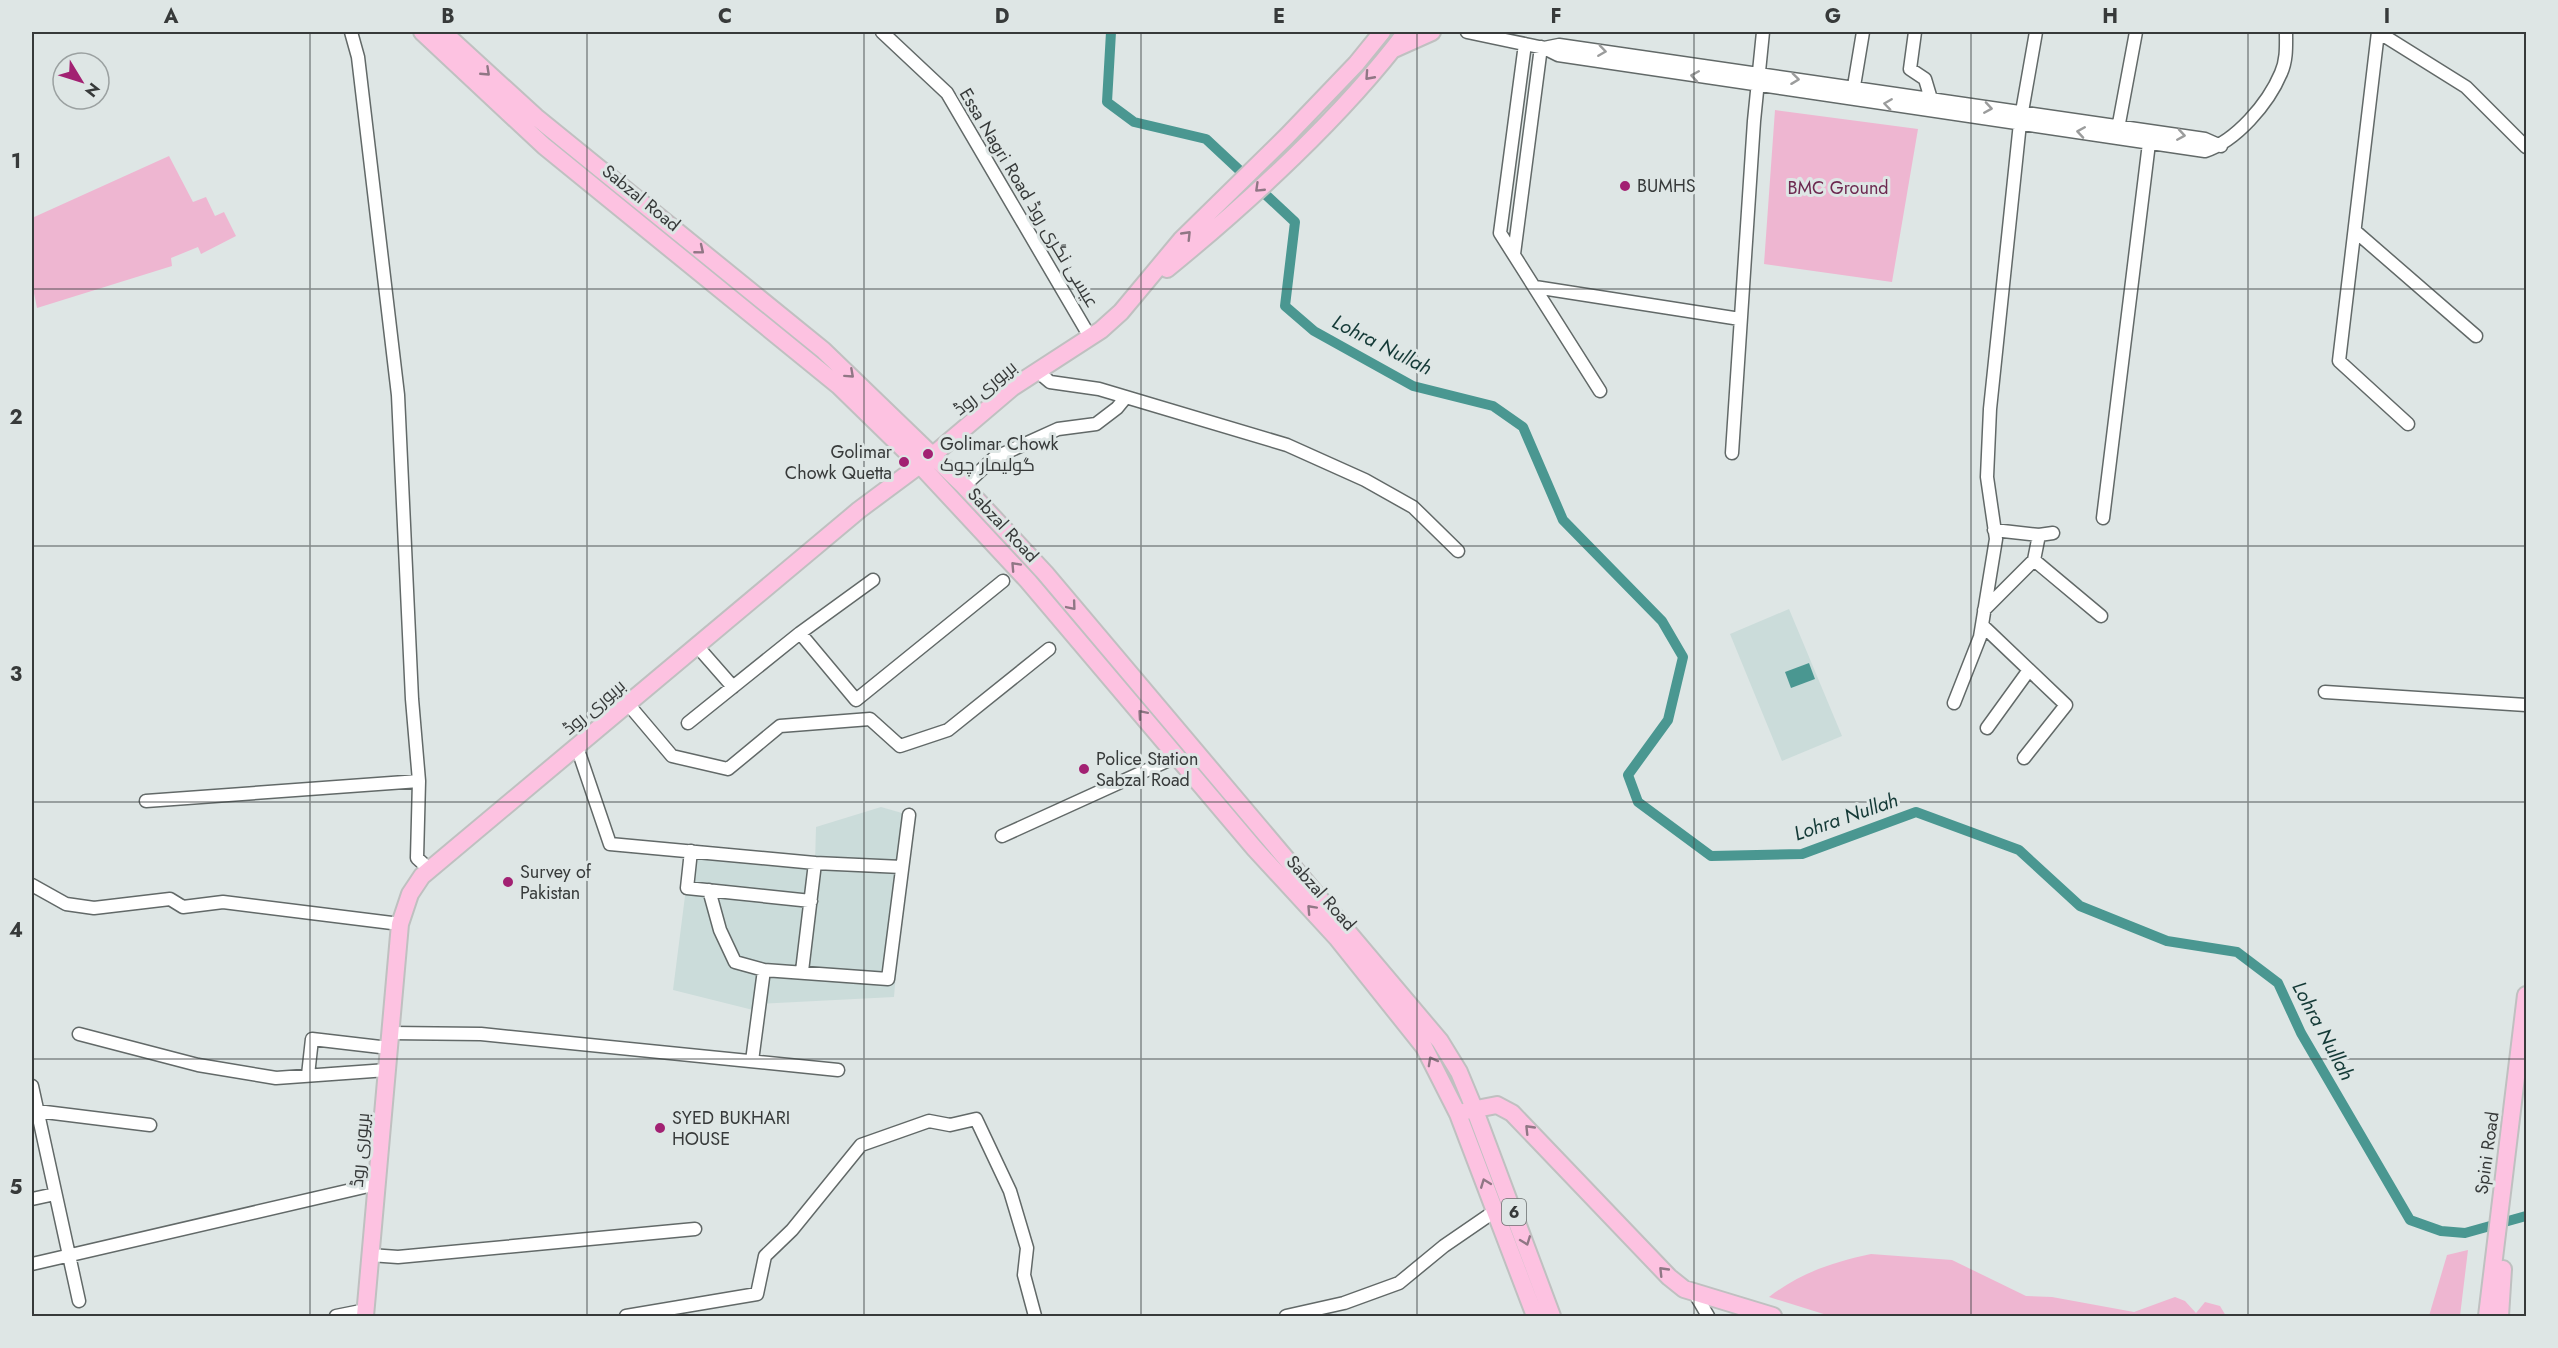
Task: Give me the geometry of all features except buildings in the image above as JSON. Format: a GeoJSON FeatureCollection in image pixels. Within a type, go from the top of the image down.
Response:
{"type":"FeatureCollection","features":[{"type":"Feature","properties":{"kind":"main road","name":"Sabzal Road"},"geometry":{"type":"LineString","coordinates":[[422,32],[544,146],[624,199]]}},
{"type":"Feature","properties":{"kind":"main road","name":"Sabzal Road"},"geometry":{"type":"LineString","coordinates":[[443,32],[624,199],[839,386],[927,460],[964,486],[1045,573],[1163,726],[1178,756],[1255,849],[1337,938],[1424,1047],[1458,1114]]}},
{"type":"Feature","properties":{"kind":"main road"},"geometry":{"type":"LineString","coordinates":[[1213,220],[1287,136],[1356,64],[1382,32]]}},
{"type":"Feature","properties":{"kind":"main road"},"geometry":{"type":"LineString","coordinates":[[1213,220],[1300,149],[1406,32]]}},
{"type":"Feature","properties":{"kind":"main road"},"geometry":{"type":"LineString","coordinates":[[1392,50],[1432,32]]}},
{"type":"Feature","properties":{"kind":"main road","name":"بریوری روڈ"},"geometry":{"type":"LineString","coordinates":[[365,1313],[400,924],[410,894],[430,870],[859,510],[927,460],[1013,387],[1090,337],[1121,312],[1141,291],[1181,240],[1213,220]]}},
{"type":"Feature","properties":{"kind":"main road","name":"Sabzal Road"},"geometry":{"type":"LineString","coordinates":[[927,460],[1028,581],[1163,726],[1440,1041],[1459,1072],[1474,1108]]}},
{"type":"Feature","properties":{"kind":"main road","name":"Spini Road"},"geometry":{"type":"LineString","coordinates":[[2506,1186],[2526,995]]}},
{"type":"Feature","properties":{"kind":"main road"},"geometry":{"type":"LineString","coordinates":[[2487,1317],[2499,1249],[2506,1186],[2526,1084]]}},
{"type":"Feature","properties":{"kind":"main road"},"geometry":{"type":"LineString","coordinates":[[1458,1114],[1474,1108],[1497,1105],[1512,1113],[1669,1277],[1684,1289],[1773,1317]]}},
{"type":"Feature","properties":{"kind":"main road","name":"6"},"geometry":{"type":"LineString","coordinates":[[1474,1108],[1552,1317]]}},
{"type":"Feature","properties":{"kind":"main road","name":"6"},"geometry":{"type":"LineString","coordinates":[[1458,1114],[1535,1317]]}},
{"type":"Feature","properties":{"kind":"main road"},"geometry":{"type":"LineString","coordinates":[[2499,1249],[2499,1317]]}},
{"type":"Feature","properties":{"kind":"street"},"geometry":{"type":"LineString","coordinates":[[351,32],[360,69],[398,395],[412,699],[419,781],[417,858],[430,870]]}},
{"type":"Feature","properties":{"kind":"street","name":"Essa Nagri Road عیسیٰ نگری روڈ"},"geometry":{"type":"LineString","coordinates":[[882,32],[947,93],[1090,337]]}},
{"type":"Feature","properties":{"kind":"street"},"geometry":{"type":"LineString","coordinates":[[1467,32],[1559,50],[2117,132],[2150,130],[2205,139],[2221,146]]}},
{"type":"Feature","properties":{"kind":"street"},"geometry":{"type":"LineString","coordinates":[[1559,50],[1562,32]]}},
{"type":"Feature","properties":{"kind":"street"},"geometry":{"type":"LineString","coordinates":[[1732,453],[1757,80],[1763,32]]}},
{"type":"Feature","properties":{"kind":"street"},"geometry":{"type":"LineString","coordinates":[[1853,92],[1863,32]]}},
{"type":"Feature","properties":{"kind":"street"},"geometry":{"type":"LineString","coordinates":[[1915,32],[1910,69],[1925,79],[1931,99]]}},
{"type":"Feature","properties":{"kind":"street"},"geometry":{"type":"LineString","coordinates":[[1954,703],[1982,625],[1996,539],[1987,477],[1990,410],[2020,118],[2036,32]]}},
{"type":"Feature","properties":{"kind":"street"},"geometry":{"type":"LineString","coordinates":[[2117,132],[2136,32]]}},
{"type":"Feature","properties":{"kind":"street"},"geometry":{"type":"LineString","coordinates":[[2117,132],[2149,144],[2205,152],[2221,146],[2269,95],[2282,72],[2286,32]]}},
{"type":"Feature","properties":{"kind":"street"},"geometry":{"type":"LineString","coordinates":[[2408,424],[2339,361],[2378,32],[2466,87],[2526,147]]}},
{"type":"Feature","properties":{"kind":"street"},"geometry":{"type":"LineString","coordinates":[[1525,44],[1500,233],[1600,391]]}},
{"type":"Feature","properties":{"kind":"street"},"geometry":{"type":"LineString","coordinates":[[1514,254],[1543,47]]}},
{"type":"Feature","properties":{"kind":"street"},"geometry":{"type":"LineString","coordinates":[[1853,92],[1931,99],[2020,118]]}},
{"type":"Feature","properties":{"kind":"street"},"geometry":{"type":"LineString","coordinates":[[2103,518],[2150,130]]}},
{"type":"Feature","properties":{"kind":"street"},"geometry":{"type":"LineString","coordinates":[[2355,231],[2476,336]]}},
{"type":"Feature","properties":{"kind":"street"},"geometry":{"type":"LineString","coordinates":[[1535,287],[1740,319]]}},
{"type":"Feature","properties":{"kind":"street"},"geometry":{"type":"LineString","coordinates":[[1037,371],[1050,382],[1099,389],[1287,445],[1365,480],[1413,507],[1458,551]]}},
{"type":"Feature","properties":{"kind":"street"},"geometry":{"type":"LineString","coordinates":[[964,486],[994,458],[1058,429],[1096,424],[1118,408],[1126,397]]}},
{"type":"Feature","properties":{"kind":"street"},"geometry":{"type":"LineString","coordinates":[[1994,530],[2039,536],[2054,533]]}},
{"type":"Feature","properties":{"kind":"street"},"geometry":{"type":"LineString","coordinates":[[1984,610],[2034,560],[2039,536]]}},
{"type":"Feature","properties":{"kind":"street"},"geometry":{"type":"LineString","coordinates":[[2034,560],[2101,616]]}},
{"type":"Feature","properties":{"kind":"street"},"geometry":{"type":"LineString","coordinates":[[688,723],[800,633],[873,580]]}},
{"type":"Feature","properties":{"kind":"street"},"geometry":{"type":"LineString","coordinates":[[800,633],[856,700],[1003,581]]}},
{"type":"Feature","properties":{"kind":"street"},"geometry":{"type":"LineString","coordinates":[[1982,625],[2066,705],[2024,758]]}},
{"type":"Feature","properties":{"kind":"street"},"geometry":{"type":"LineString","coordinates":[[697,646],[733,687]]}},
{"type":"Feature","properties":{"kind":"street"},"geometry":{"type":"LineString","coordinates":[[628,704],[672,756],[728,769],[780,726],[870,719],[900,746],[948,730],[1049,649]]}},
{"type":"Feature","properties":{"kind":"street"},"geometry":{"type":"LineString","coordinates":[[1987,728],[2029,670]]}},
{"type":"Feature","properties":{"kind":"street"},"geometry":{"type":"LineString","coordinates":[[2325,692],[2526,705]]}},
{"type":"Feature","properties":{"kind":"street"},"geometry":{"type":"LineString","coordinates":[[577,747],[610,844],[815,863],[902,867]]}},
{"type":"Feature","properties":{"kind":"street"},"geometry":{"type":"LineString","coordinates":[[1002,836],[1178,756]]}},
{"type":"Feature","properties":{"kind":"street"},"geometry":{"type":"LineString","coordinates":[[146,801],[419,781]]}},
{"type":"Feature","properties":{"kind":"street"},"geometry":{"type":"LineString","coordinates":[[709,890],[720,930],[735,962],[764,970],[888,979],[909,815]]}},
{"type":"Feature","properties":{"kind":"street"},"geometry":{"type":"LineString","coordinates":[[690,851],[687,888],[811,901]]}},
{"type":"Feature","properties":{"kind":"street"},"geometry":{"type":"LineString","coordinates":[[802,971],[815,863]]}},
{"type":"Feature","properties":{"kind":"street"},"geometry":{"type":"LineString","coordinates":[[32,885],[66,904],[94,908],[170,898],[183,908],[223,902],[400,924]]}},
{"type":"Feature","properties":{"kind":"street"},"geometry":{"type":"LineString","coordinates":[[752,1061],[764,970]]}},
{"type":"Feature","properties":{"kind":"street"},"geometry":{"type":"LineString","coordinates":[[79,1034],[198,1065],[276,1078],[387,1070]]}},
{"type":"Feature","properties":{"kind":"street"},"geometry":{"type":"LineString","coordinates":[[308,1075],[312,1039],[390,1041],[481,1034],[838,1070]]}},
{"type":"Feature","properties":{"kind":"street"},"geometry":{"type":"LineString","coordinates":[[32,1086],[79,1301]]}},
{"type":"Feature","properties":{"kind":"street"},"geometry":{"type":"LineString","coordinates":[[37,1111],[150,1125]]}},
{"type":"Feature","properties":{"kind":"street"},"geometry":{"type":"LineString","coordinates":[[626,1317],[757,1294],[765,1256],[792,1230],[861,1145],[929,1121],[950,1125],[976,1119],[1010,1191],[1027,1248],[1024,1275],[1035,1317]]}},
{"type":"Feature","properties":{"kind":"street"},"geometry":{"type":"LineString","coordinates":[[32,1264],[377,1184]]}},
{"type":"Feature","properties":{"kind":"street"},"geometry":{"type":"LineString","coordinates":[[32,1199],[55,1194]]}},
{"type":"Feature","properties":{"kind":"street"},"geometry":{"type":"LineString","coordinates":[[1286,1317],[1344,1303],[1398,1283],[1444,1246],[1495,1211]]}},
{"type":"Feature","properties":{"kind":"street"},"geometry":{"type":"LineString","coordinates":[[370,1255],[398,1257],[695,1229]]}},
{"type":"Feature","properties":{"kind":"street"},"geometry":{"type":"LineString","coordinates":[[1694,1292],[1708,1317]]}},
{"type":"Feature","properties":{"kind":"street"},"geometry":{"type":"LineString","coordinates":[[336,1317],[365,1313]]}},
{"type":"Feature","properties":{"kind":"shaded area"},"geometry":{"type":"Polygon","coordinates":[[[1789,609],[1842,736],[1782,761],[1730,634],[1789,609]]]}},
{"type":"Feature","properties":{"kind":"shaded area"},"geometry":{"type":"Polygon","coordinates":[[[881,807],[909,815],[894,997],[757,1004],[753,1010],[673,990],[690,857],[815,863],[816,827],[881,807]]]}},
{"type":"Feature","properties":{"kind":"green space","name":"BMC Ground"},"geometry":{"type":"Polygon","coordinates":[[[1775,110],[1918,129],[1892,282],[1764,264],[1775,110]]]}},
{"type":"Feature","properties":{"kind":"green space"},"geometry":{"type":"Polygon","coordinates":[[[169,156],[193,202],[206,197],[215,216],[224,212],[236,236],[201,254],[198,247],[171,258],[172,266],[37,308],[32,283],[32,218],[169,156]]]}},
{"type":"Feature","properties":{"kind":"green space"},"geometry":{"type":"Polygon","coordinates":[[[2468,1250],[2460,1316],[2429,1316],[2447,1255],[2468,1250]]]}},
{"type":"Feature","properties":{"kind":"green space"},"geometry":{"type":"Polygon","coordinates":[[[1871,1254],[1952,1260],[2026,1296],[2052,1297],[2134,1312],[2175,1297],[2185,1301],[2196,1313],[2205,1302],[2220,1306],[2226,1316],[1830,1316],[1769,1297],[1805,1275],[1843,1261],[1871,1254]]]}},
{"type":"Feature","properties":{"kind":"water"},"geometry":{"type":"Polygon","coordinates":[[[1809,663],[1815,679],[1791,688],[1785,672],[1809,663]]]}},
{"type":"Feature","properties":{"kind":"waterway","name":"Lohra Nullah"},"geometry":{"type":"LineString","coordinates":[[1111,32],[1107,102],[1134,122],[1206,139],[1295,222],[1285,306],[1314,331],[1413,386],[1493,406],[1523,427],[1563,520],[1662,621],[1683,657],[1668,720],[1628,775],[1638,802],[1711,856],[1802,854],[1916,812],[2019,850],[2080,906],[2167,941],[2237,952],[2278,983],[2301,1033],[2410,1220],[2441,1231],[2465,1233],[2526,1216]]}},
{"type":"Feature","properties":{"kind":"place","name":"BUMHS"},"geometry":{"type":"Point","coordinates":[1625,186]}},
{"type":"Feature","properties":{"kind":"place","name":"Golimar Chowk گولیمار چوک"},"geometry":{"type":"Point","coordinates":[928,454]}},
{"type":"Feature","properties":{"kind":"place","name":"Golimar Chowk Quetta"},"geometry":{"type":"Point","coordinates":[904,462]}},
{"type":"Feature","properties":{"kind":"place","name":"Police Station Sabzal Road"},"geometry":{"type":"Point","coordinates":[1084,769]}},
{"type":"Feature","properties":{"kind":"place","name":"Survey of Pakistan"},"geometry":{"type":"Point","coordinates":[508,882]}},
{"type":"Feature","properties":{"kind":"place","name":"SYED BUKHARI HOUSE"},"geometry":{"type":"Point","coordinates":[660,1128]}}]}
